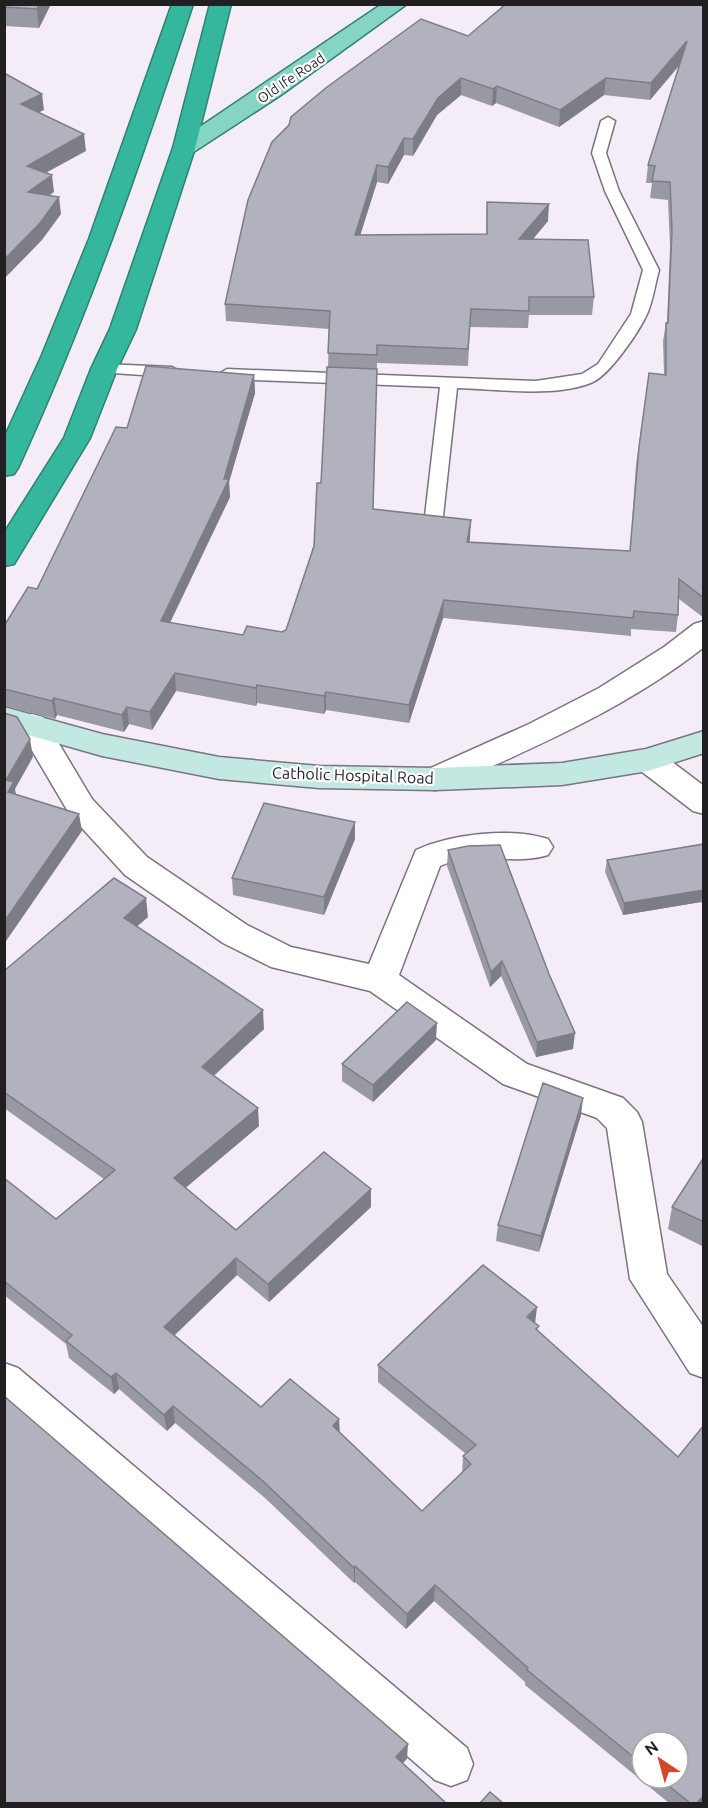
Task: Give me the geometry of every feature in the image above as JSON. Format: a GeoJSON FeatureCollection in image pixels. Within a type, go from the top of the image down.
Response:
{"type":"FeatureCollection","features":[{"type":"Feature","properties":{"kind":"highway"},"geometry":{"type":"LineString","coordinates":[[4,468],[40,394],[134,149],[183,4]]}},
{"type":"Feature","properties":{"kind":"highway"},"geometry":{"type":"LineString","coordinates":[[4,557],[77,438],[104,369],[123,329],[184,148],[221,4]]}},
{"type":"Feature","properties":{"kind":"main road","name":"Old Ife Road"},"geometry":{"type":"LineString","coordinates":[[184,148],[281,85],[397,4]]}},
{"type":"Feature","properties":{"kind":"street"},"geometry":{"type":"LineString","coordinates":[[435,779],[521,741],[610,695],[689,644],[704,631]]}},
{"type":"Feature","properties":{"kind":"street"},"geometry":{"type":"LineString","coordinates":[[18,721],[81,807],[136,866],[235,934],[283,958],[380,980],[515,1074],[610,1108],[624,1122],[650,1279],[704,1361]]}},
{"type":"Feature","properties":{"kind":"street","name":"Catholic Hospital Road"},"geometry":{"type":"LineString","coordinates":[[18,721],[102,745],[219,768],[319,777],[435,779],[562,774],[648,760],[704,742]]}},
{"type":"Feature","properties":{"kind":"street"},"geometry":{"type":"LineString","coordinates":[[648,760],[704,803]]}},
{"type":"Feature","properties":{"kind":"street"},"geometry":{"type":"LineString","coordinates":[[380,980],[427,858],[439,851],[467,848],[537,847]]}},
{"type":"Feature","properties":{"kind":"street"},"geometry":{"type":"LineString","coordinates":[[4,1381],[451,1764]]}},
{"type":"Feature","properties":{"kind":"lane"},"geometry":{"type":"LineString","coordinates":[[211,373],[536,386],[570,383],[588,378],[604,367],[639,314],[651,270],[612,191],[599,153],[608,121]]}},
{"type":"Feature","properties":{"kind":"lane"},"geometry":{"type":"LineString","coordinates":[[104,369],[187,372]]}},
{"type":"Feature","properties":{"kind":"lane"},"geometry":{"type":"LineString","coordinates":[[434,516],[449,383]]}},
{"type":"Feature","properties":{"kind":"building"},"geometry":{"type":"Polygon","coordinates":[[[4,4],[39,4],[37,9],[4,7],[4,4]]]}},
{"type":"Feature","properties":{"kind":"building"},"geometry":{"type":"Polygon","coordinates":[[[506,4],[704,4],[704,598],[679,579],[678,615],[634,611],[633,618],[444,600],[409,705],[326,692],[324,696],[257,685],[256,688],[175,673],[150,712],[127,707],[122,715],[54,698],[52,701],[4,689],[4,626],[28,587],[37,589],[116,427],[127,428],[146,366],[254,375],[224,479],[229,479],[161,621],[243,635],[247,626],[282,632],[286,630],[314,546],[317,483],[321,483],[327,367],[377,369],[373,509],[471,520],[467,542],[630,551],[639,447],[649,373],[666,375],[666,323],[668,323],[672,230],[670,182],[652,181],[655,166],[648,165],[687,41],[651,83],[606,78],[560,110],[497,86],[493,89],[461,78],[438,98],[413,139],[404,138],[388,167],[377,165],[355,235],[487,234],[487,202],[549,204],[519,239],[588,240],[594,297],[529,297],[529,311],[471,309],[468,349],[377,345],[377,355],[328,353],[330,311],[225,304],[248,200],[272,142],[289,125],[291,117],[327,87],[421,19],[468,36],[506,4]]]}},
{"type":"Feature","properties":{"kind":"building"},"geometry":{"type":"Polygon","coordinates":[[[4,73],[42,94],[21,104],[84,134],[27,166],[52,175],[28,192],[59,197],[40,223],[4,260],[4,73]]]}},
{"type":"Feature","properties":{"kind":"building"},"geometry":{"type":"Polygon","coordinates":[[[4,713],[17,717],[30,739],[6,780],[14,782],[8,792],[79,814],[4,922],[4,713]]]}},
{"type":"Feature","properties":{"kind":"building"},"geometry":{"type":"Polygon","coordinates":[[[264,803],[355,822],[324,897],[232,878],[264,803]]]}},
{"type":"Feature","properties":{"kind":"building"},"geometry":{"type":"Polygon","coordinates":[[[704,844],[704,890],[624,903],[607,860],[704,844]]]}},
{"type":"Feature","properties":{"kind":"building"},"geometry":{"type":"Polygon","coordinates":[[[500,845],[549,974],[575,1033],[537,1042],[502,961],[491,972],[448,850],[468,846],[500,845]]]}},
{"type":"Feature","properties":{"kind":"building"},"geometry":{"type":"Polygon","coordinates":[[[114,878],[146,898],[124,918],[263,1010],[202,1067],[258,1108],[174,1178],[236,1230],[324,1152],[371,1189],[268,1284],[236,1258],[164,1327],[261,1407],[290,1379],[339,1419],[333,1426],[422,1511],[471,1464],[463,1456],[476,1445],[378,1365],[483,1265],[537,1307],[527,1317],[539,1326],[536,1329],[678,1457],[704,1425],[704,1795],[697,1803],[690,1803],[674,1790],[690,1790],[690,1730],[630,1730],[630,1754],[527,1670],[528,1668],[435,1585],[407,1614],[355,1566],[354,1568],[264,1482],[173,1406],[164,1415],[116,1373],[111,1377],[66,1341],[72,1335],[4,1281],[4,1178],[56,1219],[115,1170],[4,1092],[4,971],[114,878]]]}},
{"type":"Feature","properties":{"kind":"building"},"geometry":{"type":"Polygon","coordinates":[[[407,1002],[437,1023],[373,1085],[342,1064],[407,1002]]]}},
{"type":"Feature","properties":{"kind":"building"},"geometry":{"type":"Polygon","coordinates":[[[543,1083],[583,1098],[541,1236],[498,1225],[543,1083]]]}},
{"type":"Feature","properties":{"kind":"building"},"geometry":{"type":"Polygon","coordinates":[[[704,1157],[704,1222],[672,1207],[704,1157]]]}},
{"type":"Feature","properties":{"kind":"building"},"geometry":{"type":"Polygon","coordinates":[[[4,1396],[408,1744],[396,1757],[446,1803],[4,1803],[4,1396]]]}},
{"type":"Feature","properties":{"kind":"building"},"geometry":{"type":"Polygon","coordinates":[[[490,1792],[503,1803],[480,1803],[490,1792]]]}}]}
